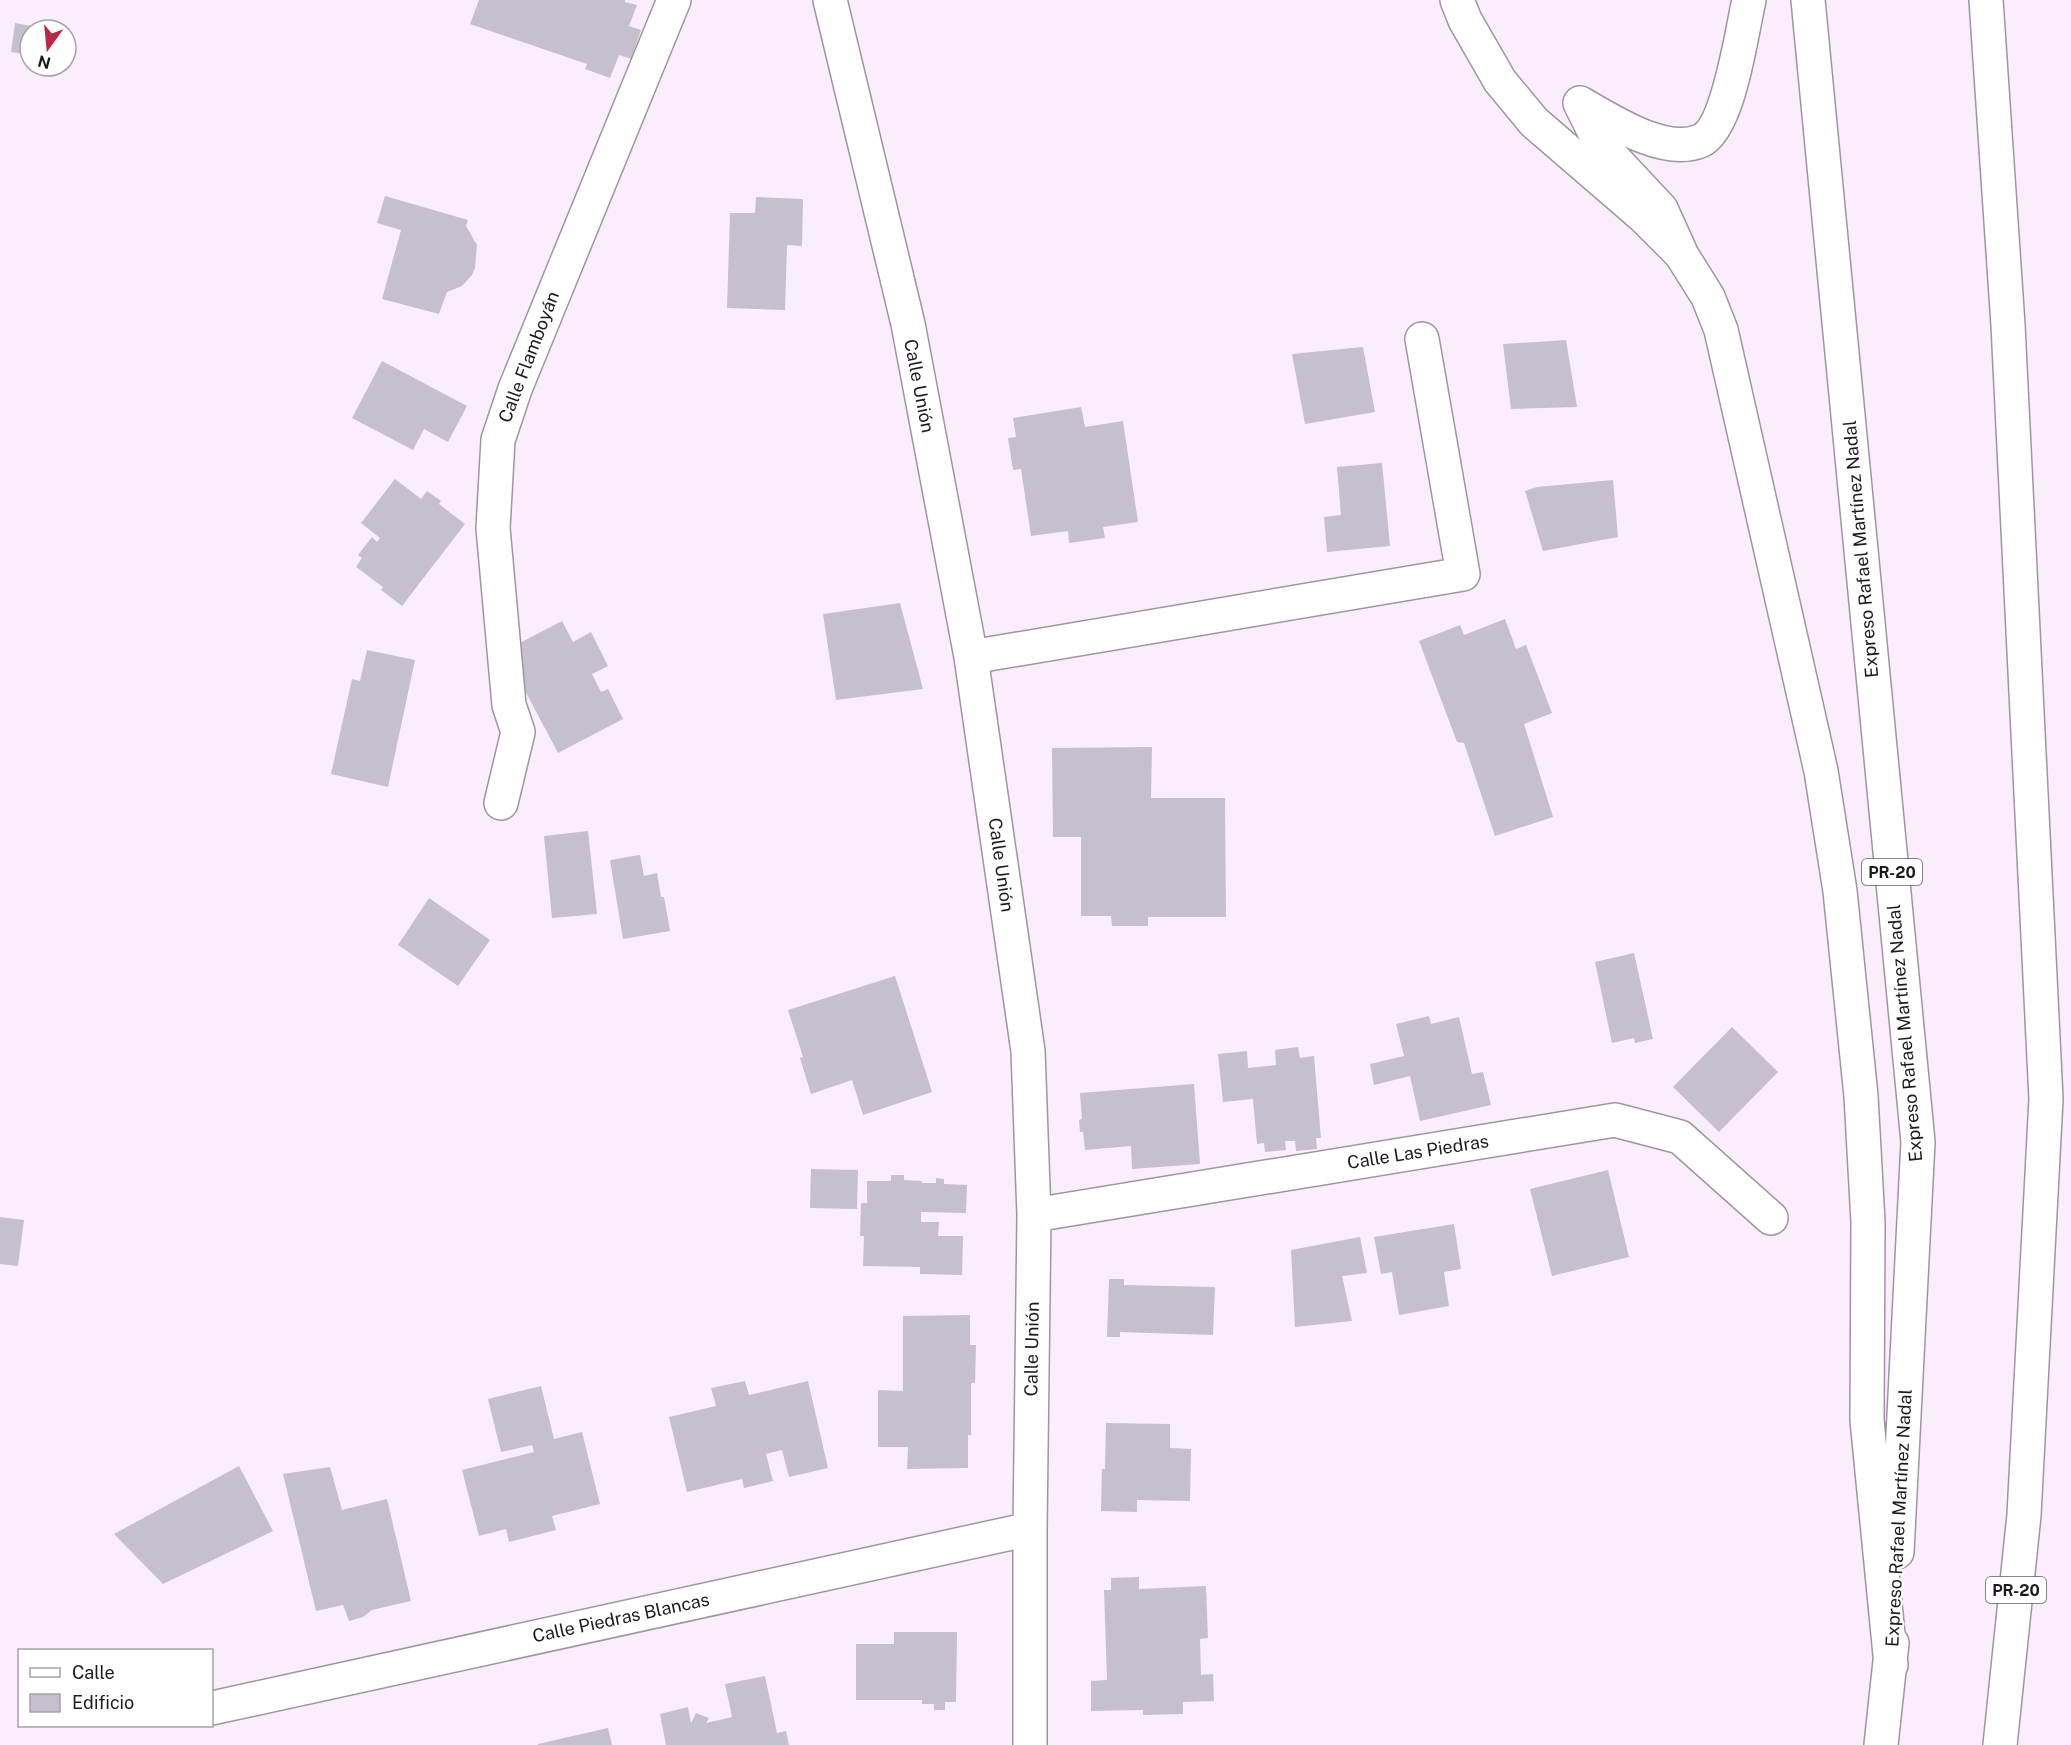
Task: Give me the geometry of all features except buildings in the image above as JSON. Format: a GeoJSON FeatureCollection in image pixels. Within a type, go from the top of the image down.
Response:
{"type":"FeatureCollection","features":[{"type":"Feature","properties":{"kind":"main road","name":"Calle Flamboyán"},"geometry":{"type":"LineString","coordinates":[[501,803],[518,732],[509,705],[493,528],[498,440],[514,389],[674,0]]}},
{"type":"Feature","properties":{"kind":"main road","name":"Calle Unión"},"geometry":{"type":"LineString","coordinates":[[830,0],[908,324],[971,657],[1028,1051],[1034,1215],[1030,1745]]}},
{"type":"Feature","properties":{"kind":"main road"},"geometry":{"type":"LineString","coordinates":[[1457,0],[1465,20],[1500,81],[1534,122],[1643,216],[1681,254]]}},
{"type":"Feature","properties":{"kind":"main road"},"geometry":{"type":"LineString","coordinates":[[1749,0],[1727,102],[1711,132],[1700,141],[1679,144],[1660,141],[1629,130],[1580,103],[1601,145],[1661,209],[1681,254],[1708,297],[1720,330],[1821,771],[1840,891],[1861,1096],[1868,1222],[1868,1420],[1891,1665]]}},
{"type":"Feature","properties":{"kind":"main road","name":"Expreso Rafael Martínez Nadal"},"geometry":{"type":"LineString","coordinates":[[1808,0],[1918,1142],[1891,1665],[1881,1745]]}},
{"type":"Feature","properties":{"kind":"main road","name":"PR-20"},"geometry":{"type":"LineString","coordinates":[[1986,0],[2008,325],[2046,1099],[2024,1515],[2000,1745]]}},
{"type":"Feature","properties":{"kind":"main road"},"geometry":{"type":"LineString","coordinates":[[971,657],[1463,574],[1422,339]]}},
{"type":"Feature","properties":{"kind":"main road","name":"Calle Las Piedras"},"geometry":{"type":"LineString","coordinates":[[1034,1215],[1615,1120],[1680,1137],[1772,1218]]}},
{"type":"Feature","properties":{"kind":"main road","name":"Calle Piedras Blancas"},"geometry":{"type":"LineString","coordinates":[[213,1708],[1030,1529]]}}]}
